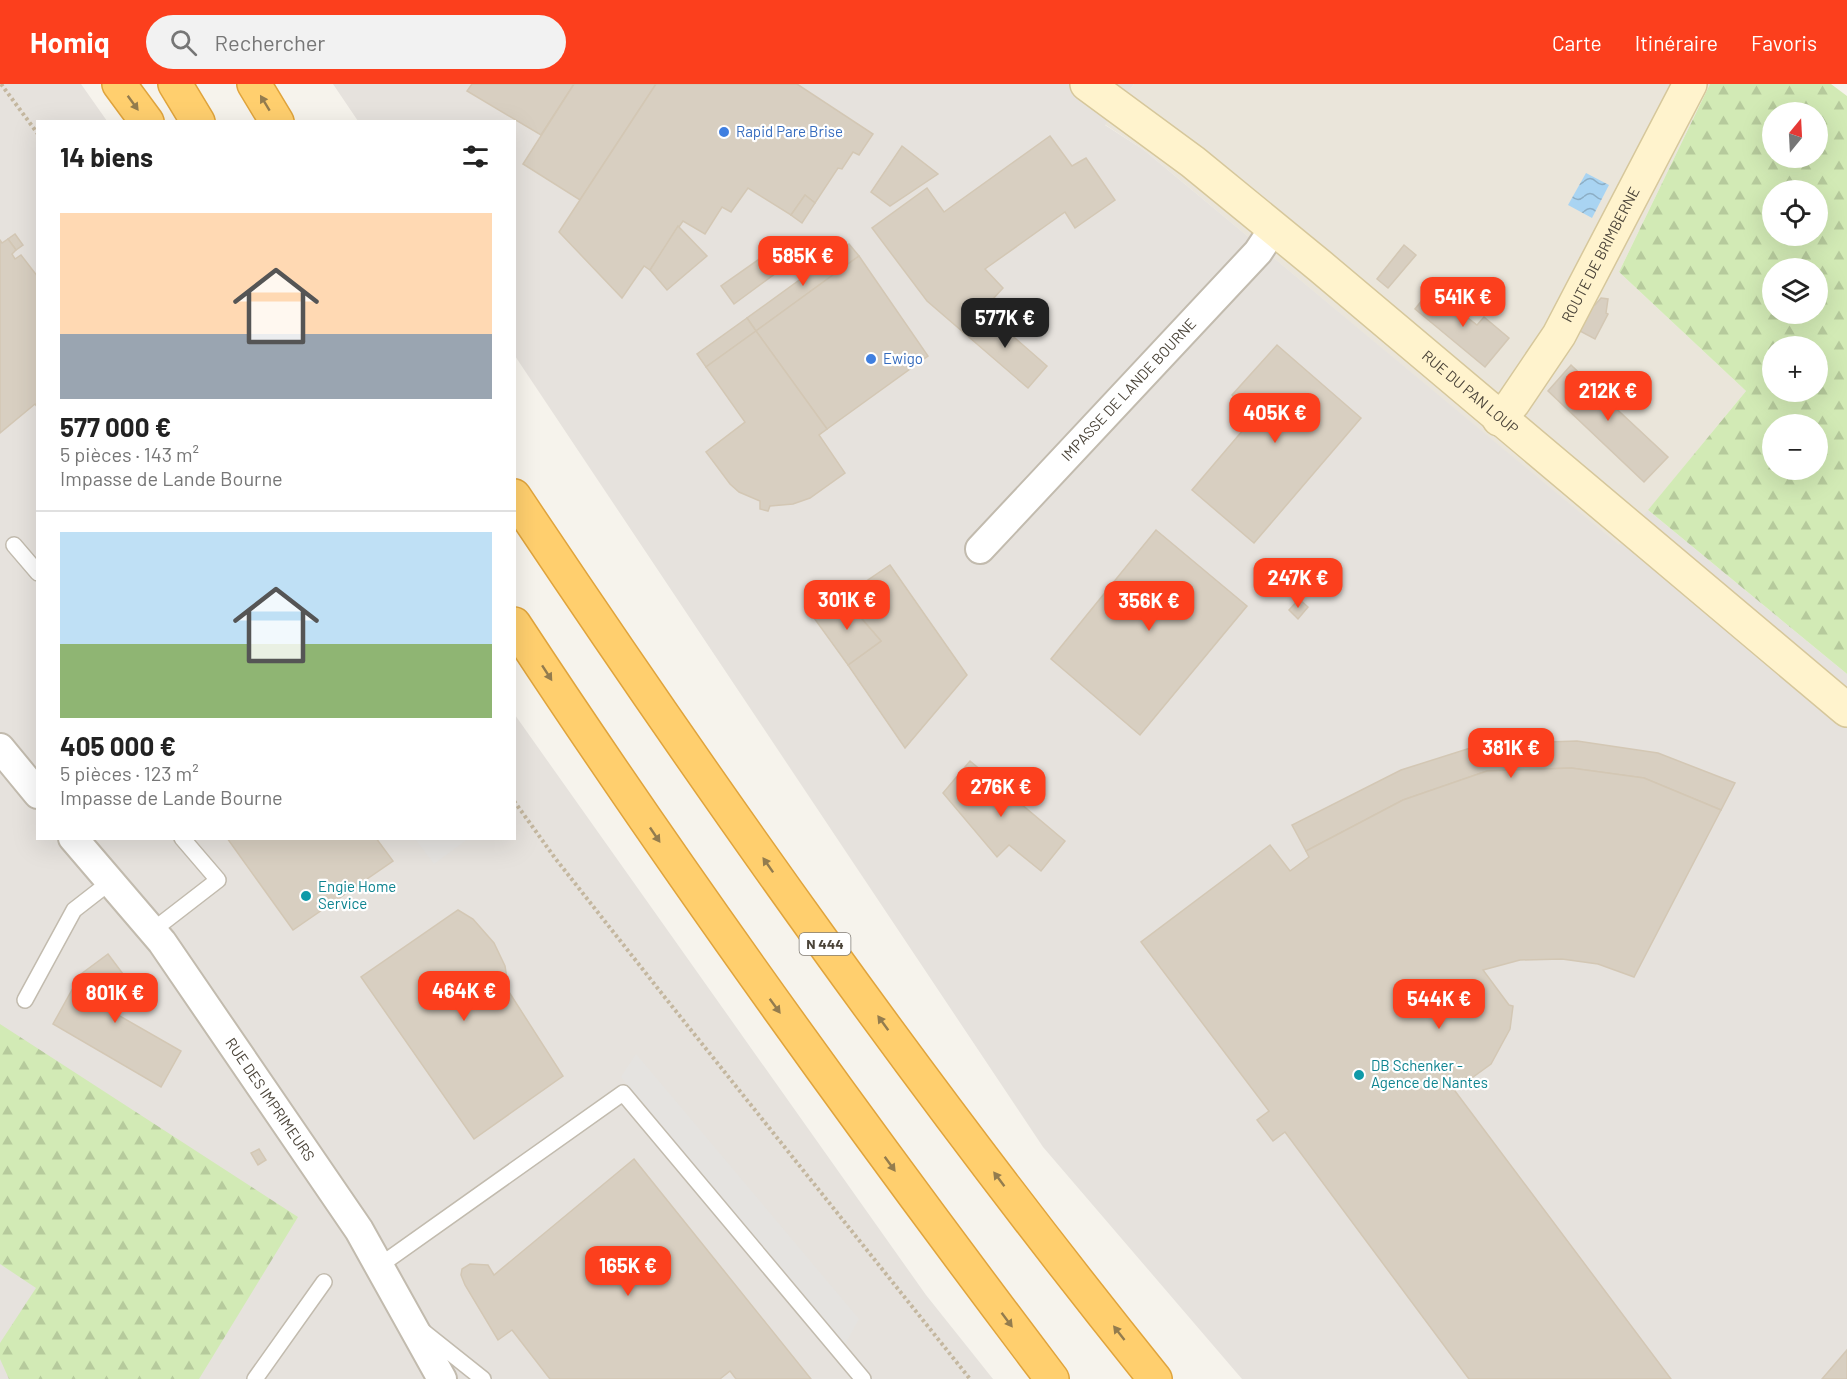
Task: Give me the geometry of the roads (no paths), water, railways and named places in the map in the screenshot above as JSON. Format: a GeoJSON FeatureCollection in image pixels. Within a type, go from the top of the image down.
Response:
{"type":"FeatureCollection","features":[{"type":"Feature","properties":{"kind":"highway"},"geometry":{"type":"LineString","coordinates":[[119,84],[146,120]]}},
{"type":"Feature","properties":{"kind":"highway"},"geometry":{"type":"LineString","coordinates":[[175,84],[197,120]]}},
{"type":"Feature","properties":{"kind":"highway"},"geometry":{"type":"LineString","coordinates":[[254,84],[276,120]]}},
{"type":"Feature","properties":{"kind":"highway","name":"N 444"},"geometry":{"type":"LineString","coordinates":[[516,499],[782,884],[995,1173],[1155,1379]]}},
{"type":"Feature","properties":{"kind":"highway"},"geometry":{"type":"LineString","coordinates":[[516,627],[741,959],[926,1212],[1052,1379]]}},
{"type":"Feature","properties":{"kind":"street","name":"RUE DU PAN LOUP"},"geometry":{"type":"LineString","coordinates":[[1088,84],[1193,162],[1274,228],[1847,710]]}},
{"type":"Feature","properties":{"kind":"street","name":"ROUTE DE BRIMBERNE"},"geometry":{"type":"LineString","coordinates":[[1499,419],[1514,403],[1559,335],[1690,84]]}},
{"type":"Feature","properties":{"kind":"street","name":"IMPASSE DE LANDE BOURNE"},"geometry":{"type":"LineString","coordinates":[[980,549],[1258,252],[1274,228]]}},
{"type":"Feature","properties":{"kind":"street"},"geometry":{"type":"LineString","coordinates":[[4,760],[36,792]]}},
{"type":"Feature","properties":{"kind":"street","name":"RUE DES IMPRIMEURS"},"geometry":{"type":"LineString","coordinates":[[75,840],[152,931],[359,1230],[442,1379]]}},
{"type":"Feature","properties":{"kind":"lane"},"geometry":{"type":"LineString","coordinates":[[14,545],[36,571]]}},
{"type":"Feature","properties":{"kind":"lane"},"geometry":{"type":"LineString","coordinates":[[152,931],[218,880],[184,840]]}},
{"type":"Feature","properties":{"kind":"lane"},"geometry":{"type":"LineString","coordinates":[[24,1000],[74,910],[110,882]]}},
{"type":"Feature","properties":{"kind":"lane"},"geometry":{"type":"LineString","coordinates":[[379,1266],[623,1093],[863,1379]]}},
{"type":"Feature","properties":{"kind":"lane"},"geometry":{"type":"LineString","coordinates":[[255,1379],[324,1282]]}},
{"type":"Feature","properties":{"kind":"lane"},"geometry":{"type":"LineString","coordinates":[[410,1321],[483,1379]]}},
{"type":"Feature","properties":{"kind":"water"},"geometry":{"type":"Polygon","coordinates":[[[1586,173],[1609,185],[1592,218],[1568,205],[1586,173]]]}},
{"type":"Feature","properties":{"kind":"place","name":"Rapid Pare Brise"},"geometry":{"type":"Point","coordinates":[724,132]}},
{"type":"Feature","properties":{"kind":"place","name":"Ewigo"},"geometry":{"type":"Point","coordinates":[871,359]}},
{"type":"Feature","properties":{"kind":"place","name":"Engie Home Service"},"geometry":{"type":"Point","coordinates":[306,896]}},
{"type":"Feature","properties":{"kind":"place","name":"DB Schenker - Agence de Nantes"},"geometry":{"type":"Point","coordinates":[1359,1075]}}]}
